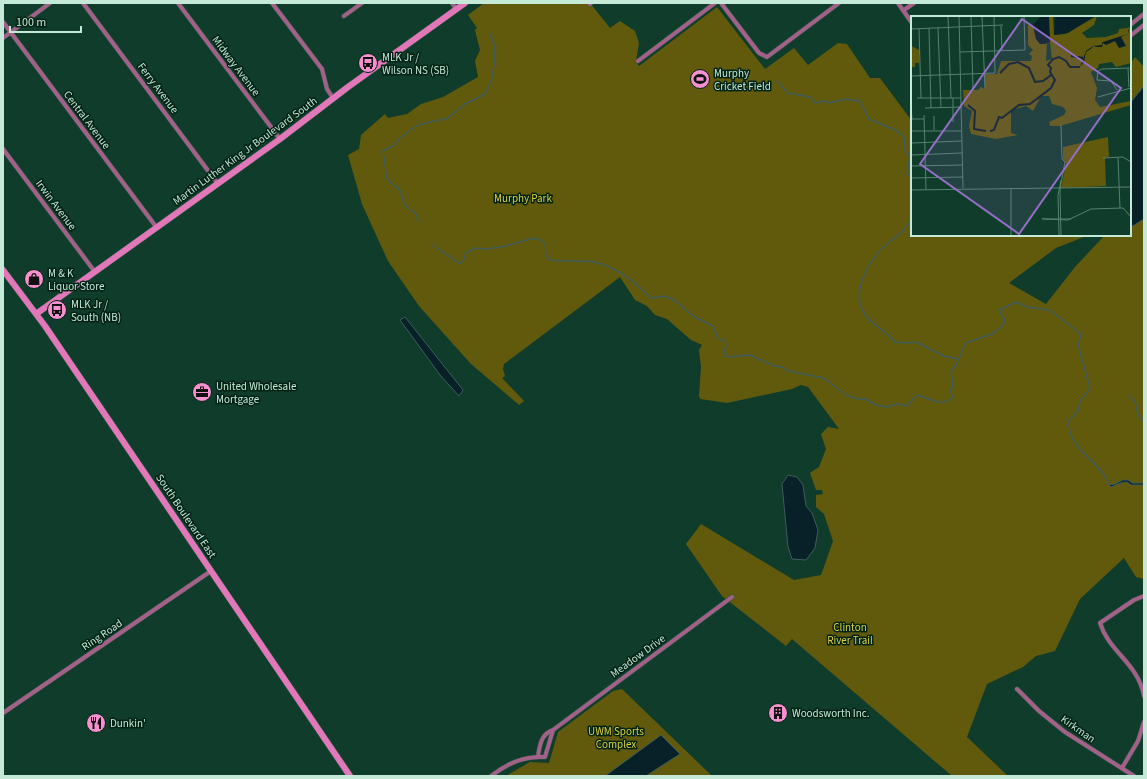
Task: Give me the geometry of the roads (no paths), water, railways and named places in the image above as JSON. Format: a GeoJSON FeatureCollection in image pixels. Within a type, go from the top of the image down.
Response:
{"type":"FeatureCollection","features":[{"type":"Feature","properties":{"kind":"street"},"geometry":{"type":"LineString","coordinates":[[3,38],[50,3]]}},
{"type":"Feature","properties":{"kind":"street","name":"Ferry Avenue"},"geometry":{"type":"LineString","coordinates":[[84,3],[218,184]]}},
{"type":"Feature","properties":{"kind":"street","name":"Midway Avenue"},"geometry":{"type":"LineString","coordinates":[[178,3],[280,139]]}},
{"type":"Feature","properties":{"kind":"street"},"geometry":{"type":"LineString","coordinates":[[272,3],[322,69],[327,89],[333,98]]}},
{"type":"Feature","properties":{"kind":"street"},"geometry":{"type":"LineString","coordinates":[[344,16],[362,3]]}},
{"type":"Feature","properties":{"kind":"street"},"geometry":{"type":"LineString","coordinates":[[452,3],[456,9]]}},
{"type":"Feature","properties":{"kind":"street","name":"Martin Luther King Jr Boulevard South"},"geometry":{"type":"LineString","coordinates":[[36,314],[218,184],[333,98],[465,3]]}},
{"type":"Feature","properties":{"kind":"street"},"geometry":{"type":"LineString","coordinates":[[638,61],[716,3]]}},
{"type":"Feature","properties":{"kind":"street"},"geometry":{"type":"LineString","coordinates":[[721,3],[763,56],[770,55],[839,3]]}},
{"type":"Feature","properties":{"kind":"street"},"geometry":{"type":"LineString","coordinates":[[898,3],[911,21]]}},
{"type":"Feature","properties":{"kind":"street"},"geometry":{"type":"LineString","coordinates":[[904,10],[914,3]]}},
{"type":"Feature","properties":{"kind":"street"},"geometry":{"type":"LineString","coordinates":[[1131,24],[1144,14]]}},
{"type":"Feature","properties":{"kind":"street","name":"Central Avenue"},"geometry":{"type":"LineString","coordinates":[[3,22],[157,228]]}},
{"type":"Feature","properties":{"kind":"street"},"geometry":{"type":"LineString","coordinates":[[1131,35],[1144,25]]}},
{"type":"Feature","properties":{"kind":"street","name":"Irwin Avenue"},"geometry":{"type":"LineString","coordinates":[[3,149],[95,272]]}},
{"type":"Feature","properties":{"kind":"street","name":"South Boulevard East"},"geometry":{"type":"LineString","coordinates":[[3,270],[36,314],[350,776]]}},
{"type":"Feature","properties":{"kind":"street","name":"Ring Road"},"geometry":{"type":"LineString","coordinates":[[3,713],[211,571]]}},
{"type":"Feature","properties":{"kind":"street"},"geometry":{"type":"LineString","coordinates":[[1144,596],[1134,600],[1100,623],[1106,638],[1135,672],[1144,696]]}},
{"type":"Feature","properties":{"kind":"street","name":"Meadow Drive"},"geometry":{"type":"LineString","coordinates":[[538,756],[544,736],[732,597]]}},
{"type":"Feature","properties":{"kind":"street","name":"Kirkman"},"geometry":{"type":"LineString","coordinates":[[1017,689],[1039,711],[1065,732],[1134,776]]}},
{"type":"Feature","properties":{"kind":"street"},"geometry":{"type":"LineString","coordinates":[[1122,768],[1138,741],[1144,722]]}},
{"type":"Feature","properties":{"kind":"street"},"geometry":{"type":"LineString","coordinates":[[491,776],[513,762],[538,756],[546,757],[554,730]]}},
{"type":"Feature","properties":{"kind":"water"},"geometry":{"type":"Polygon","coordinates":[[[1144,86],[1144,219],[1133,226],[1131,226],[1131,102],[1144,86]]]}},
{"type":"Feature","properties":{"kind":"water"},"geometry":{"type":"Polygon","coordinates":[[[405,317],[463,390],[459,396],[440,375],[400,320],[405,317]]]}},
{"type":"Feature","properties":{"kind":"water"},"geometry":{"type":"Polygon","coordinates":[[[788,475],[797,477],[803,485],[806,506],[812,513],[818,530],[815,548],[806,560],[792,559],[788,547],[782,484],[788,475]]]}},
{"type":"Feature","properties":{"kind":"water"},"geometry":{"type":"Polygon","coordinates":[[[1123,480],[1128,480],[1132,483],[1144,483],[1144,485],[1131,485],[1127,482],[1111,487],[1109,485],[1123,480]]]}},
{"type":"Feature","properties":{"kind":"water"},"geometry":{"type":"Polygon","coordinates":[[[661,735],[680,754],[646,776],[605,776],[661,735]]]}},
{"type":"Feature","properties":{"kind":"waterway"},"geometry":{"type":"LineString","coordinates":[[420,222],[416,214],[404,204],[399,189],[387,179],[383,151],[393,146],[400,138],[418,125],[448,118],[465,104],[485,94],[491,82],[494,65],[495,46],[490,34]]}},
{"type":"Feature","properties":{"kind":"waterway"},"geometry":{"type":"LineString","coordinates":[[777,81],[788,93],[810,97],[815,103],[826,101],[830,103],[845,99],[860,101],[869,119],[898,131],[905,139],[904,149],[910,157],[907,173],[911,178]]}},
{"type":"Feature","properties":{"kind":"waterway"},"geometry":{"type":"LineString","coordinates":[[911,201],[911,217]]}},
{"type":"Feature","properties":{"kind":"waterway"},"geometry":{"type":"LineString","coordinates":[[911,217],[907,226],[882,248],[869,265],[864,274],[861,285],[859,295],[860,304],[867,317],[895,342],[916,342],[944,356],[958,359]]}},
{"type":"Feature","properties":{"kind":"waterway"},"geometry":{"type":"LineString","coordinates":[[433,245],[459,263],[463,262],[466,253],[475,248],[486,249],[502,247],[530,239],[539,239],[545,243],[546,255],[550,260],[588,261],[602,264],[618,271],[639,286],[651,298],[664,296],[675,300],[693,316],[713,326],[718,339],[725,340],[726,346],[724,353],[727,357],[750,355],[774,366],[783,367],[788,371],[824,378],[846,395],[858,399],[866,399],[876,405],[887,407],[897,404],[907,406],[917,395],[940,402],[944,402],[953,397],[950,389],[953,385],[951,372],[956,365],[966,343],[994,333],[1004,324],[1005,320],[999,310],[1017,302],[1026,307],[1050,310],[1081,334],[1078,345],[1090,388],[1080,401],[1078,411],[1069,420],[1070,431],[1073,440],[1078,447],[1105,475],[1109,484]]}},
{"type":"Feature","properties":{"kind":"waterway"},"geometry":{"type":"LineString","coordinates":[[1129,396],[1135,401],[1138,415],[1144,422]]}},
{"type":"Feature","properties":{"kind":"place","name":"MLK Jr / Wilson NS (SB)"},"geometry":{"type":"Point","coordinates":[368,63]}},
{"type":"Feature","properties":{"kind":"place","name":"Murphy Cricket Field"},"geometry":{"type":"Point","coordinates":[700,79]}},
{"type":"Feature","properties":{"kind":"place","name":"M & K Liquor Store"},"geometry":{"type":"Point","coordinates":[34,279]}},
{"type":"Feature","properties":{"kind":"place","name":"MLK Jr / South (NB)"},"geometry":{"type":"Point","coordinates":[57,310]}},
{"type":"Feature","properties":{"kind":"place","name":"United Wholesale Mortgage"},"geometry":{"type":"Point","coordinates":[202,392]}},
{"type":"Feature","properties":{"kind":"place","name":"Woodsworth Inc."},"geometry":{"type":"Point","coordinates":[778,713]}},
{"type":"Feature","properties":{"kind":"place","name":"Dunkin'"},"geometry":{"type":"Point","coordinates":[96,723]}},
{"type":"Feature","properties":{"kind":"park label","name":"Murphy Park"},"geometry":{"type":"Point","coordinates":[523,198]}},
{"type":"Feature","properties":{"kind":"park label","name":"Clinton River Trail"},"geometry":{"type":"Point","coordinates":[850,633]}},
{"type":"Feature","properties":{"kind":"park label","name":"UWM Sports Complex"},"geometry":{"type":"Point","coordinates":[616,737]}}]}
